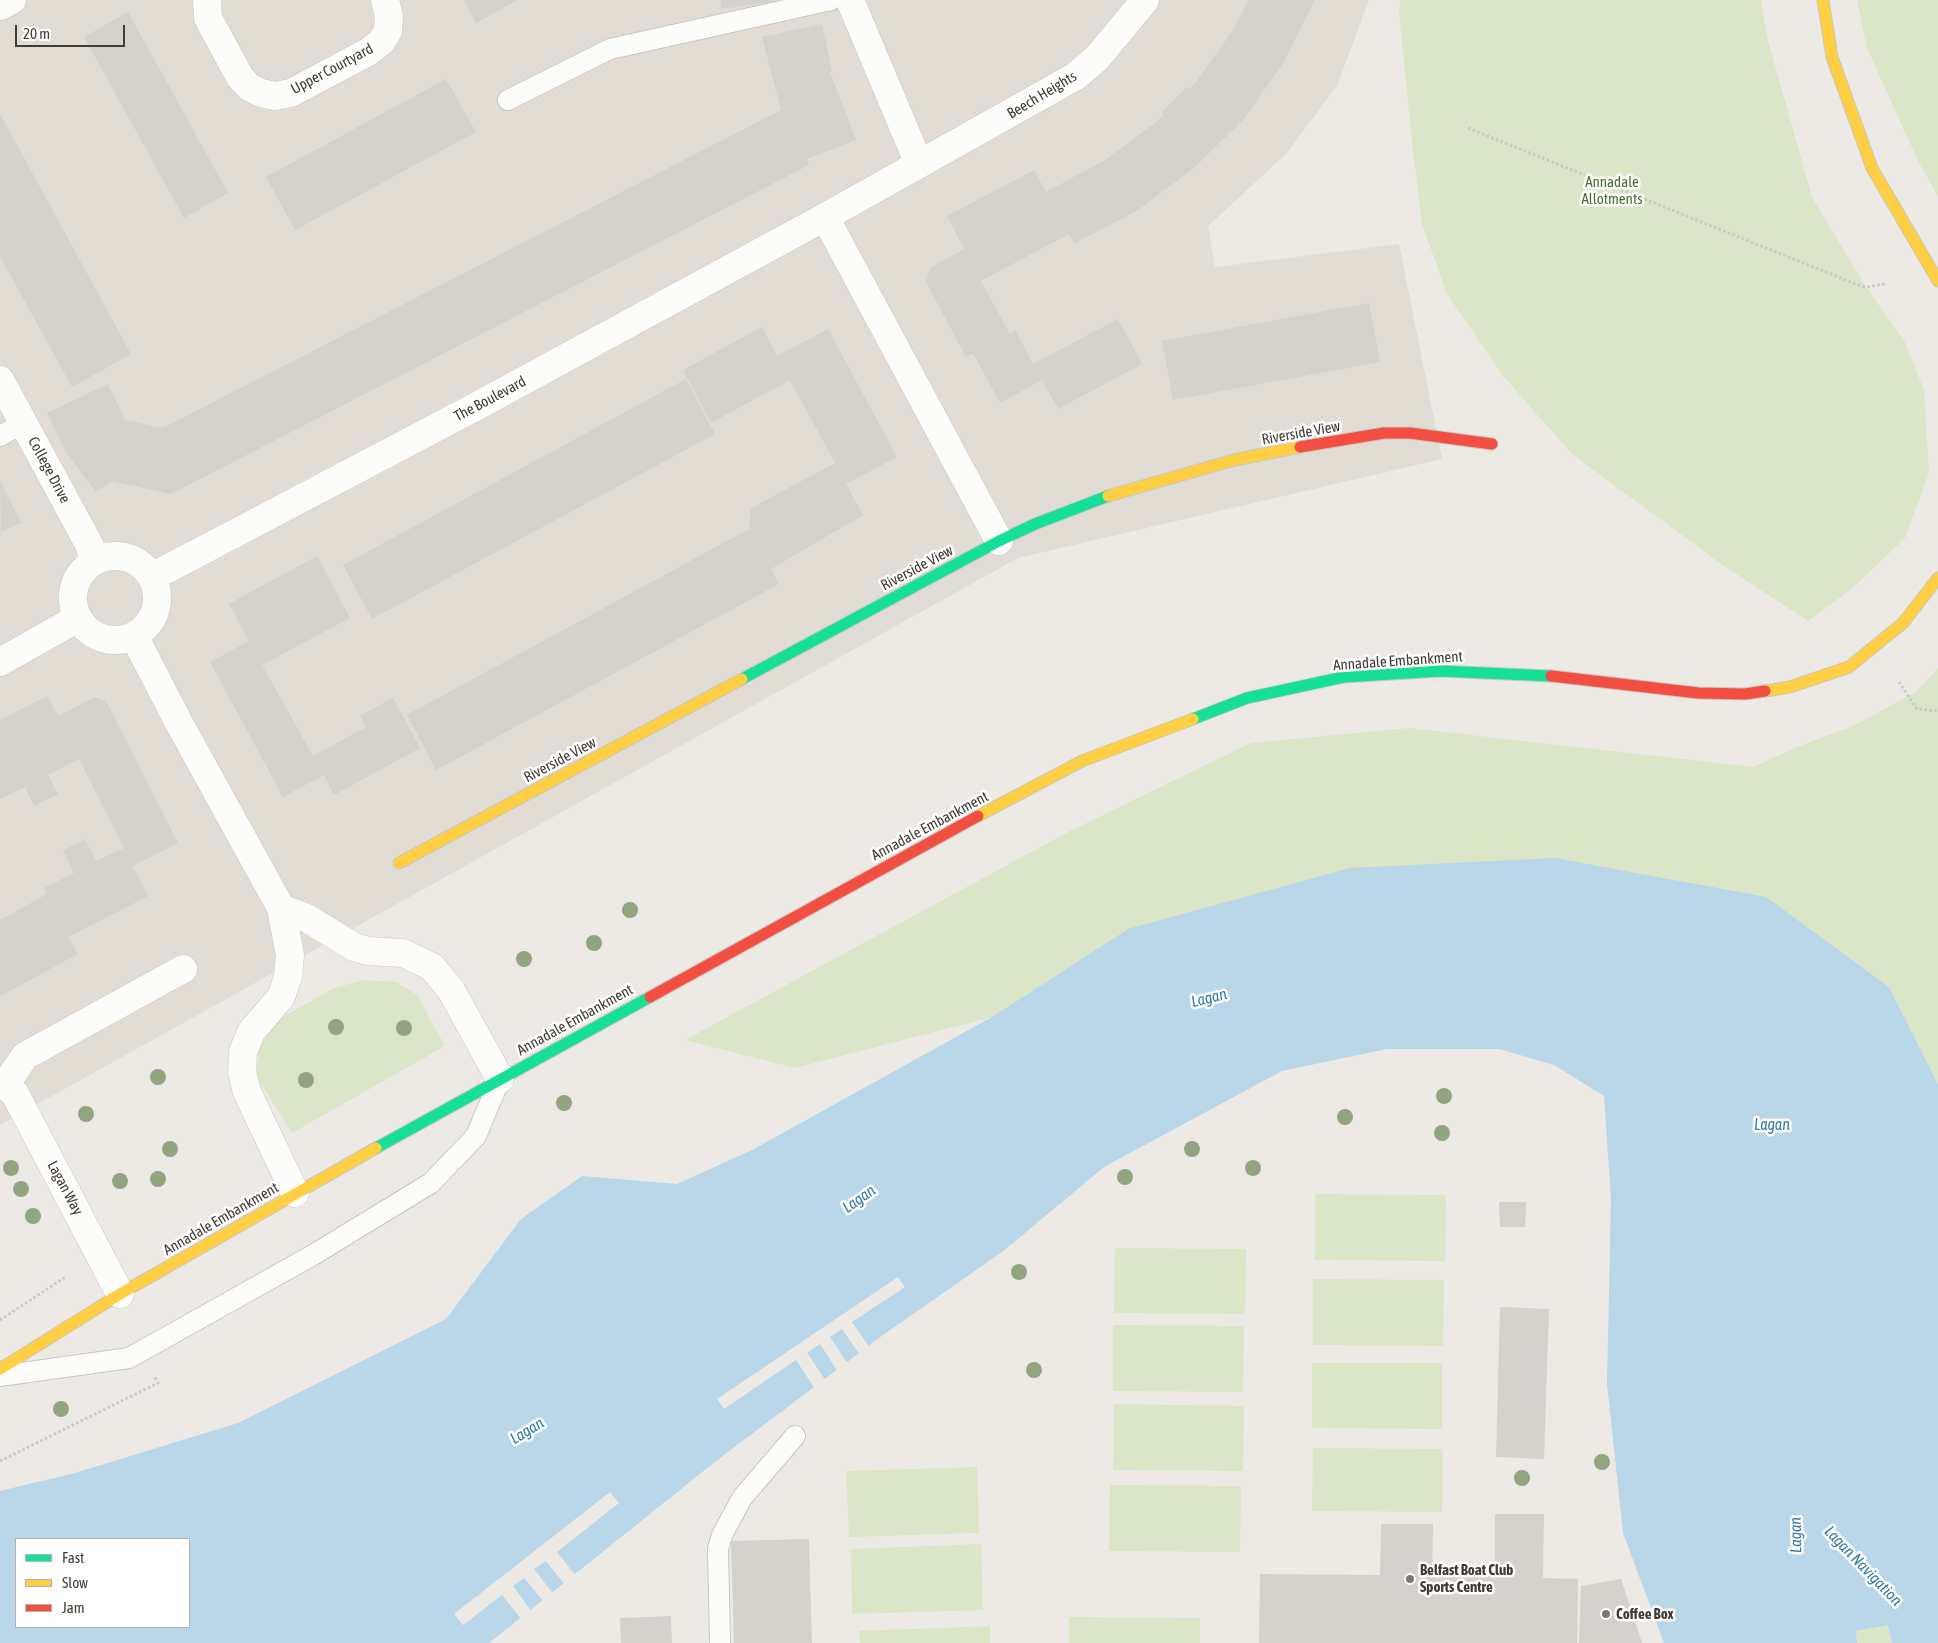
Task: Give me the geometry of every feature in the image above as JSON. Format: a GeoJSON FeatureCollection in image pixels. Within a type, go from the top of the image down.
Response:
{"type":"FeatureCollection","features":[{"type":"Feature","properties":{"kind":"street"},"geometry":{"type":"LineString","coordinates":[[0,6],[12,0]]}},
{"type":"Feature","properties":{"kind":"street","name":"Upper Courtyard"},"geometry":{"type":"LineString","coordinates":[[207,0],[208,18],[240,77],[249,87],[261,94],[275,96],[291,93],[368,52],[381,42],[388,30],[389,17],[385,0]]}},
{"type":"Feature","properties":{"kind":"street"},"geometry":{"type":"LineString","coordinates":[[850,0],[919,164]]}},
{"type":"Feature","properties":{"kind":"street","name":"Beech Heights"},"geometry":{"type":"LineString","coordinates":[[825,217],[1076,76],[1097,58],[1144,0]]}},
{"type":"Feature","properties":{"kind":"street"},"geometry":{"type":"LineString","coordinates":[[1823,0],[1832,57],[1872,168],[1938,281]]}},
{"type":"Feature","properties":{"kind":"street"},"geometry":{"type":"LineString","coordinates":[[825,217],[999,540]]}},
{"type":"Feature","properties":{"kind":"street","name":"The Boulevard"},"geometry":{"type":"LineString","coordinates":[[152,577],[486,401],[825,217]]}},
{"type":"Feature","properties":{"kind":"street","name":"College Drive"},"geometry":{"type":"LineString","coordinates":[[0,380],[12,429],[90,546],[92,562]]}},
{"type":"Feature","properties":{"kind":"street","name":"Riverside View"},"geometry":{"type":"LineString","coordinates":[[399,863],[999,540],[1035,524],[1120,492],[1234,460],[1298,448],[1384,433],[1410,433],[1492,444]]}},
{"type":"Feature","properties":{"kind":"street"},"geometry":{"type":"LineString","coordinates":[[105,557],[125,557],[144,566],[152,577],[157,590],[157,604],[153,617],[145,628],[134,636],[122,640],[102,638],[86,628],[78,618],[73,606],[73,593],[83,570],[92,562],[105,557]]}},
{"type":"Feature","properties":{"kind":"street","name":"Annadale Embankment"},"geometry":{"type":"LineString","coordinates":[[0,1369],[120,1294],[295,1193],[1082,761],[1247,698],[1344,677],[1440,671],[1538,674],[1698,694],[1745,694],[1790,687],[1849,667],[1903,623],[1938,578]]}},
{"type":"Feature","properties":{"kind":"street"},"geometry":{"type":"LineString","coordinates":[[0,662],[78,618]]}},
{"type":"Feature","properties":{"kind":"street"},"geometry":{"type":"LineString","coordinates":[[134,636],[179,723],[281,908],[290,955],[288,977],[281,997],[251,1032],[243,1052],[242,1072],[247,1092],[295,1193]]}},
{"type":"Feature","properties":{"kind":"street"},"geometry":{"type":"LineString","coordinates":[[281,908],[304,917],[354,947],[368,951],[403,953],[432,967],[451,990],[500,1079]]}},
{"type":"Feature","properties":{"kind":"street","name":"Lagan Way"},"geometry":{"type":"LineString","coordinates":[[120,1294],[15,1094],[3,1086],[25,1056],[183,969]]}},
{"type":"Feature","properties":{"kind":"lane"},"geometry":{"type":"LineString","coordinates":[[508,100],[610,49],[831,0]]}},
{"type":"Feature","properties":{"kind":"lane"},"geometry":{"type":"LineString","coordinates":[[0,1376],[129,1358],[313,1255],[431,1183],[476,1136],[500,1079]]}},
{"type":"Feature","properties":{"kind":"lane"},"geometry":{"type":"LineString","coordinates":[[720,1643],[718,1550],[722,1535],[742,1498],[795,1436]]}},
{"type":"Feature","properties":{"kind":"path"},"geometry":{"type":"LineString","coordinates":[[1468,128],[1858,285],[1885,284]]}},
{"type":"Feature","properties":{"kind":"path"},"geometry":{"type":"LineString","coordinates":[[1899,682],[1917,709],[1938,711]]}},
{"type":"Feature","properties":{"kind":"path"},"geometry":{"type":"LineString","coordinates":[[0,1320],[67,1276]]}},
{"type":"Feature","properties":{"kind":"path"},"geometry":{"type":"LineString","coordinates":[[0,1461],[158,1383]]}},
{"type":"Feature","properties":{"kind":"shaded area"},"geometry":{"type":"Polygon","coordinates":[[[0,0],[1369,0],[1337,86],[1286,154],[1208,226],[1215,267],[1399,244],[1442,459],[1018,558],[0,1125],[0,0]]]}},
{"type":"Feature","properties":{"kind":"green space","name":"Annadale Allotments"},"geometry":{"type":"Polygon","coordinates":[[[1400,0],[1761,0],[1767,37],[1812,197],[1866,287],[1905,342],[1924,390],[1929,473],[1905,538],[1853,588],[1808,621],[1721,564],[1572,454],[1504,377],[1447,294],[1422,224],[1399,13],[1400,0]]]}},
{"type":"Feature","properties":{"kind":"green space"},"geometry":{"type":"Polygon","coordinates":[[[1857,0],[1938,0],[1938,196],[1918,161],[1867,48],[1857,0]]]}},
{"type":"Feature","properties":{"kind":"green space"},"geometry":{"type":"Polygon","coordinates":[[[1938,668],[1938,1084],[1889,987],[1128,929],[992,1017],[795,1068],[685,1040],[1068,832],[1251,743],[1409,728],[1754,767],[1794,748],[1853,726],[1916,692],[1938,668]]]}},
{"type":"Feature","properties":{"kind":"green space"},"geometry":{"type":"Polygon","coordinates":[[[364,980],[396,982],[417,995],[445,1046],[292,1133],[256,1076],[260,1046],[278,1020],[334,988],[364,980]]]}},
{"type":"Feature","properties":{"kind":"green space"},"geometry":{"type":"Polygon","coordinates":[[[1315,1194],[1446,1195],[1445,1261],[1315,1260],[1315,1194]]]}},
{"type":"Feature","properties":{"kind":"green space"},"geometry":{"type":"Polygon","coordinates":[[[1115,1248],[1246,1249],[1245,1314],[1114,1313],[1115,1248]]]}},
{"type":"Feature","properties":{"kind":"green space"},"geometry":{"type":"Polygon","coordinates":[[[1313,1279],[1444,1280],[1443,1346],[1313,1345],[1313,1279]]]}},
{"type":"Feature","properties":{"kind":"green space"},"geometry":{"type":"Polygon","coordinates":[[[1113,1325],[1244,1326],[1243,1392],[1113,1391],[1113,1325]]]}},
{"type":"Feature","properties":{"kind":"green space"},"geometry":{"type":"Polygon","coordinates":[[[1312,1363],[1442,1363],[1442,1429],[1312,1428],[1312,1363]]]}},
{"type":"Feature","properties":{"kind":"green space"},"geometry":{"type":"Polygon","coordinates":[[[1114,1404],[1244,1406],[1243,1471],[1113,1470],[1114,1404]]]}},
{"type":"Feature","properties":{"kind":"green space"},"geometry":{"type":"Polygon","coordinates":[[[1313,1448],[1443,1449],[1442,1512],[1312,1511],[1313,1448]]]}},
{"type":"Feature","properties":{"kind":"green space"},"geometry":{"type":"Polygon","coordinates":[[[977,1467],[979,1533],[849,1537],[846,1471],[977,1467]]]}},
{"type":"Feature","properties":{"kind":"green space"},"geometry":{"type":"Polygon","coordinates":[[[1110,1485],[1241,1486],[1240,1552],[1109,1551],[1110,1485]]]}},
{"type":"Feature","properties":{"kind":"green space"},"geometry":{"type":"Polygon","coordinates":[[[981,1544],[983,1610],[852,1614],[851,1549],[981,1544]]]}},
{"type":"Feature","properties":{"kind":"green space"},"geometry":{"type":"Polygon","coordinates":[[[1069,1617],[1200,1618],[1200,1643],[1069,1643],[1069,1617]]]}},
{"type":"Feature","properties":{"kind":"green space"},"geometry":{"type":"Polygon","coordinates":[[[1889,1625],[1892,1643],[1857,1643],[1856,1631],[1889,1625]]]}},
{"type":"Feature","properties":{"kind":"green space"},"geometry":{"type":"Polygon","coordinates":[[[990,1626],[990,1643],[860,1643],[859,1631],[990,1626]]]}},
{"type":"Feature","properties":{"kind":"water","name":"Lagan"},"geometry":{"type":"Polygon","coordinates":[[[1555,858],[1766,897],[1889,987],[1938,1084],[1938,1643],[1892,1643],[1888,1625],[1856,1631],[1857,1643],[1664,1643],[1623,1533],[1607,1383],[1611,1199],[1604,1096],[1554,1065],[1499,1049],[1387,1049],[1282,1071],[1104,1167],[1002,1252],[883,1335],[716,1461],[489,1643],[0,1643],[0,1491],[75,1473],[238,1423],[446,1319],[521,1219],[582,1176],[677,1184],[752,1150],[992,1017],[1128,929],[1350,868],[1555,858]]]}},
{"type":"Feature","properties":{"kind":"pier"},"geometry":{"type":"Polygon","coordinates":[[[898,1277],[905,1287],[852,1322],[870,1348],[860,1355],[842,1329],[830,1337],[848,1364],[838,1372],[820,1344],[807,1353],[826,1381],[815,1389],[796,1360],[724,1409],[717,1399],[898,1277]]]}},
{"type":"Feature","properties":{"kind":"pier"},"geometry":{"type":"Polygon","coordinates":[[[610,1492],[619,1503],[557,1552],[576,1576],[565,1585],[546,1561],[534,1569],[554,1595],[544,1602],[524,1578],[513,1586],[532,1612],[522,1620],[502,1595],[463,1625],[454,1614],[610,1492]]]}},
{"type":"Feature","properties":{"kind":"building"},"geometry":{"type":"Polygon","coordinates":[[[464,0],[517,0],[476,23],[464,0]]]}},
{"type":"Feature","properties":{"kind":"building"},"geometry":{"type":"Polygon","coordinates":[[[721,0],[773,0],[773,2],[721,9],[721,0]]]}},
{"type":"Feature","properties":{"kind":"building"},"geometry":{"type":"Polygon","coordinates":[[[1249,0],[1315,0],[1283,63],[1243,120],[1194,168],[1138,210],[1074,244],[1069,234],[981,281],[1010,334],[1015,330],[1033,364],[1118,319],[1142,364],[1058,409],[1042,380],[1000,403],[973,353],[966,357],[926,282],[930,268],[964,249],[947,216],[1034,170],[1046,192],[1105,160],[1155,123],[1163,115],[1161,113],[1187,87],[1190,89],[1231,33],[1249,0]]]}},
{"type":"Feature","properties":{"kind":"building"},"geometry":{"type":"Polygon","coordinates":[[[128,12],[228,193],[184,218],[84,37],[128,12]]]}},
{"type":"Feature","properties":{"kind":"building"},"geometry":{"type":"Polygon","coordinates":[[[822,24],[832,72],[830,72],[856,140],[807,159],[809,165],[171,494],[111,481],[96,492],[67,454],[47,413],[108,384],[125,420],[163,428],[781,110],[762,37],[822,24]]]}},
{"type":"Feature","properties":{"kind":"building"},"geometry":{"type":"Polygon","coordinates":[[[446,79],[476,132],[295,230],[266,177],[446,79]]]}},
{"type":"Feature","properties":{"kind":"building"},"geometry":{"type":"Polygon","coordinates":[[[0,114],[131,354],[72,387],[0,256],[0,114]]]}},
{"type":"Feature","properties":{"kind":"building"},"geometry":{"type":"Polygon","coordinates":[[[1369,303],[1380,362],[1173,400],[1162,341],[1369,303]]]}},
{"type":"Feature","properties":{"kind":"building"},"geometry":{"type":"Polygon","coordinates":[[[762,327],[777,356],[828,329],[897,457],[846,484],[863,515],[771,569],[779,584],[436,770],[407,715],[749,529],[751,508],[835,463],[790,380],[711,423],[683,370],[762,327]]]}},
{"type":"Feature","properties":{"kind":"building"},"geometry":{"type":"Polygon","coordinates":[[[686,379],[715,434],[372,619],[343,565],[686,379]]]}},
{"type":"Feature","properties":{"kind":"building"},"geometry":{"type":"Polygon","coordinates":[[[0,481],[21,523],[2,531],[1,537],[0,481]]]}},
{"type":"Feature","properties":{"kind":"building"},"geometry":{"type":"Polygon","coordinates":[[[317,556],[350,618],[262,665],[313,756],[366,727],[360,716],[393,698],[420,748],[334,795],[324,775],[283,797],[210,662],[249,641],[229,604],[317,556]]]}},
{"type":"Feature","properties":{"kind":"building"},"geometry":{"type":"Polygon","coordinates":[[[47,696],[58,716],[95,697],[106,701],[178,843],[133,866],[148,896],[68,937],[78,954],[0,996],[0,920],[47,894],[44,888],[74,873],[63,851],[85,839],[96,861],[124,848],[79,759],[48,775],[58,794],[34,806],[25,787],[0,799],[0,720],[47,696]]]}},
{"type":"Feature","properties":{"kind":"building"},"geometry":{"type":"Polygon","coordinates":[[[1499,1202],[1526,1202],[1525,1227],[1500,1227],[1499,1202]]]}},
{"type":"Feature","properties":{"kind":"building"},"geometry":{"type":"Polygon","coordinates":[[[1500,1307],[1549,1309],[1544,1459],[1496,1457],[1500,1307]]]}},
{"type":"Feature","properties":{"kind":"building","name":"Belfast Boat Club Sports Centre"},"geometry":{"type":"Polygon","coordinates":[[[1495,1514],[1544,1514],[1543,1578],[1578,1579],[1577,1643],[1259,1643],[1260,1574],[1380,1575],[1381,1524],[1433,1524],[1432,1576],[1495,1576],[1495,1514]]]}},
{"type":"Feature","properties":{"kind":"building"},"geometry":{"type":"Polygon","coordinates":[[[809,1539],[812,1643],[734,1643],[731,1541],[809,1539]]]}},
{"type":"Feature","properties":{"kind":"building","name":"Coffee Box"},"geometry":{"type":"Polygon","coordinates":[[[1621,1579],[1642,1643],[1579,1643],[1581,1586],[1621,1579]]]}},
{"type":"Feature","properties":{"kind":"building"},"geometry":{"type":"Polygon","coordinates":[[[671,1616],[672,1643],[621,1643],[620,1618],[671,1616]]]}},
{"type":"Feature","properties":{"kind":"traffic: fast"},"geometry":{"type":"LineString","coordinates":[[742,679],[999,541],[1035,524],[1108,496]]}},
{"type":"Feature","properties":{"kind":"traffic: fast"},"geometry":{"type":"LineString","coordinates":[[1193,719],[1247,698],[1344,677],[1440,671],[1551,676]]}},
{"type":"Feature","properties":{"kind":"traffic: fast"},"geometry":{"type":"LineString","coordinates":[[376,1148],[650,997]]}},
{"type":"Feature","properties":{"kind":"traffic: slow"},"geometry":{"type":"LineString","coordinates":[[1823,0],[1832,57],[1872,168],[1938,281]]}},
{"type":"Feature","properties":{"kind":"traffic: slow"},"geometry":{"type":"LineString","coordinates":[[1108,496],[1234,460],[1300,447]]}},
{"type":"Feature","properties":{"kind":"traffic: slow"},"geometry":{"type":"LineString","coordinates":[[1765,691],[1790,687],[1849,667],[1903,623],[1938,578]]}},
{"type":"Feature","properties":{"kind":"traffic: slow"},"geometry":{"type":"LineString","coordinates":[[399,863],[742,679]]}},
{"type":"Feature","properties":{"kind":"traffic: slow"},"geometry":{"type":"LineString","coordinates":[[978,816],[1082,761],[1193,719]]}},
{"type":"Feature","properties":{"kind":"traffic: slow"},"geometry":{"type":"LineString","coordinates":[[0,1369],[120,1294],[376,1148]]}},
{"type":"Feature","properties":{"kind":"traffic: jam"},"geometry":{"type":"LineString","coordinates":[[1300,447],[1384,433],[1410,433],[1492,444]]}},
{"type":"Feature","properties":{"kind":"traffic: jam"},"geometry":{"type":"LineString","coordinates":[[1551,676],[1698,693],[1745,694],[1765,691]]}},
{"type":"Feature","properties":{"kind":"traffic: jam"},"geometry":{"type":"LineString","coordinates":[[650,997],[978,816]]}},
{"type":"Feature","properties":{"kind":"place","name":"Belfast Boat Club Sports Centre"},"geometry":{"type":"Point","coordinates":[1410,1579]}},
{"type":"Feature","properties":{"kind":"place","name":"Coffee Box"},"geometry":{"type":"Point","coordinates":[1606,1614]}},
{"type":"Feature","properties":{"kind":"water label","name":"Lagan Navigation"},"geometry":{"type":"Point","coordinates":[1863,1566]}}]}
